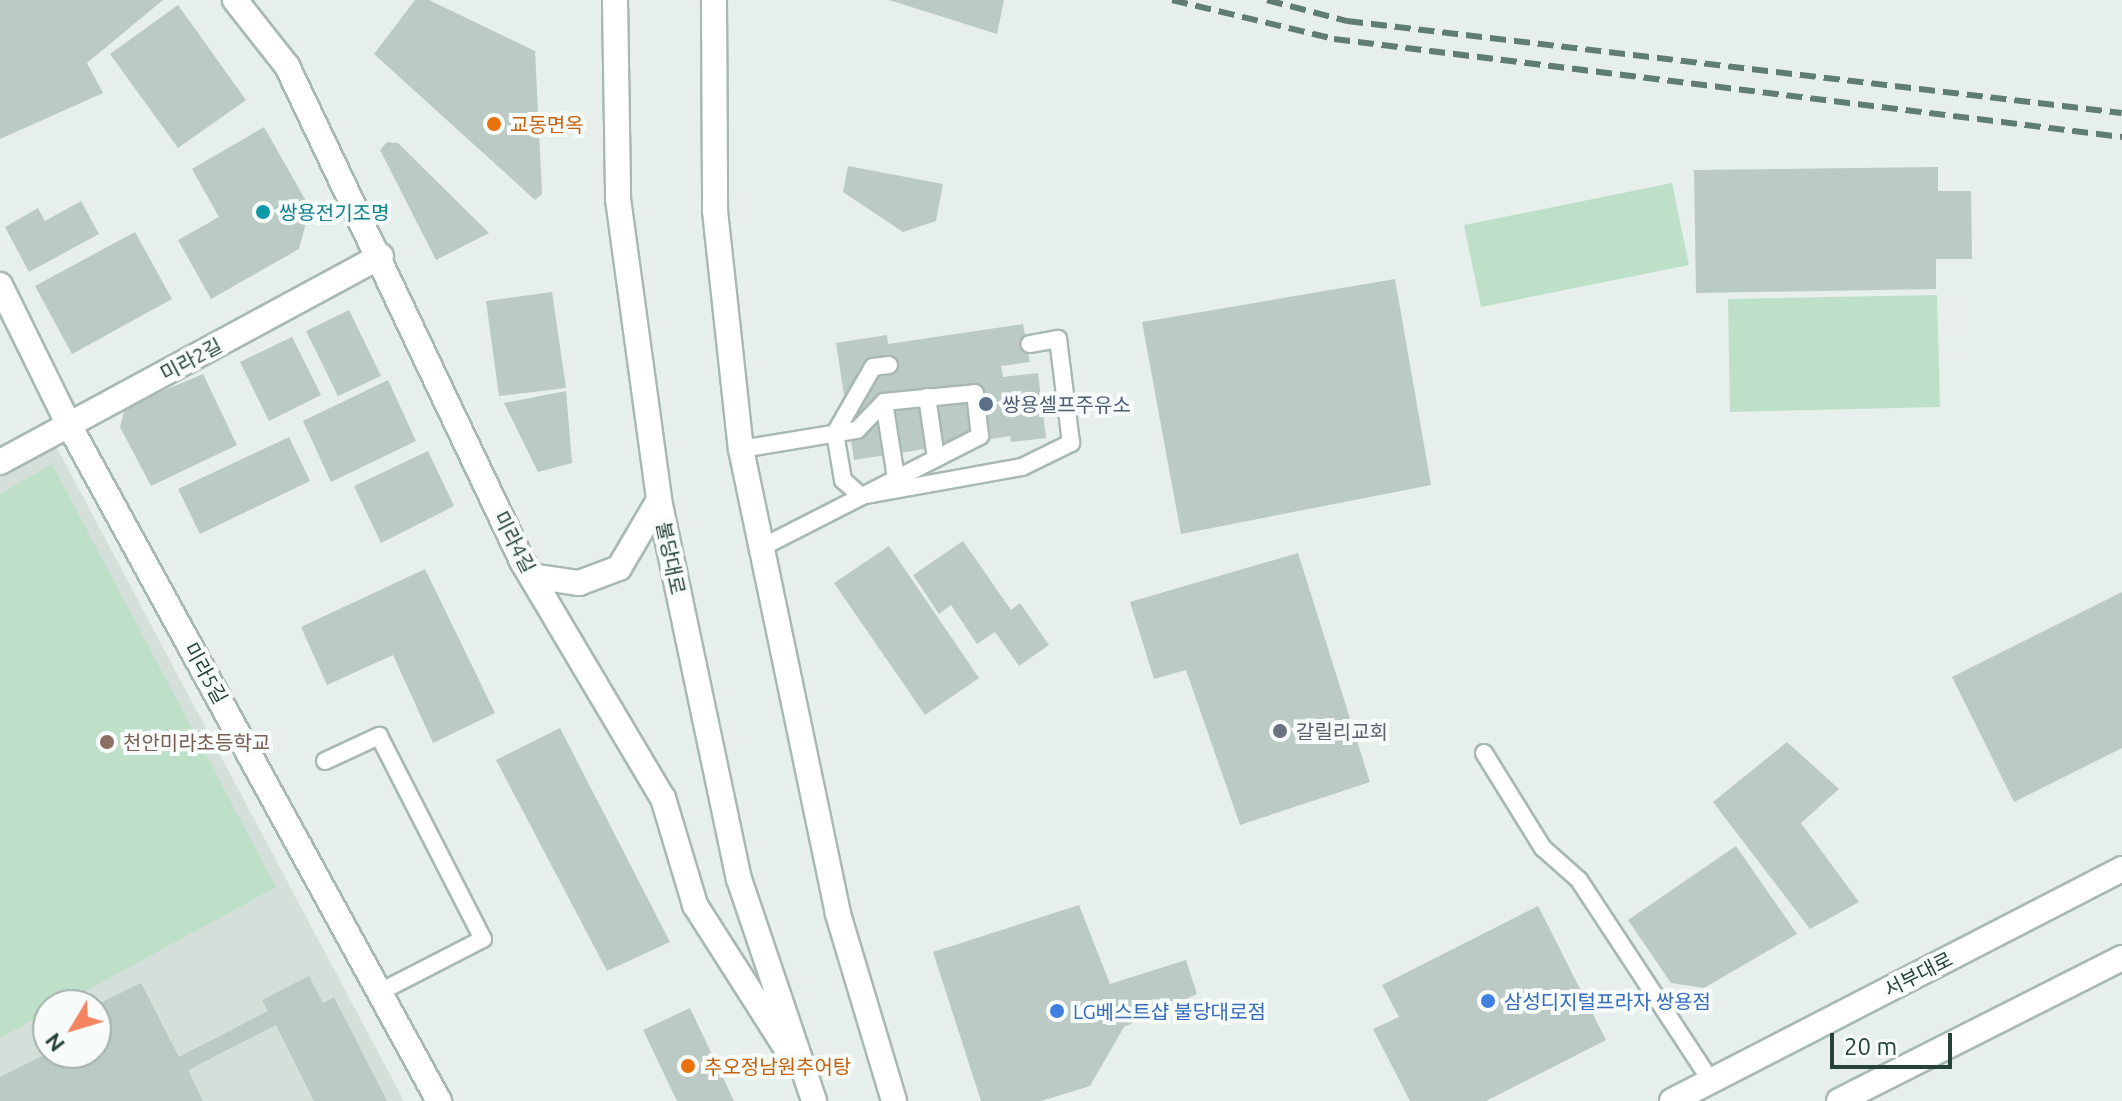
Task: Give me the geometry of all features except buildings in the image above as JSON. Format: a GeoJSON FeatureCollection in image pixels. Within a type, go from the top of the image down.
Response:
{"type":"FeatureCollection","features":[{"type":"Feature","properties":{"kind":"main road","name":"미라4길"},"geometry":{"type":"LineString","coordinates":[[235,0],[287,66],[381,256],[531,576],[663,798],[695,905],[806,1078]]}},
{"type":"Feature","properties":{"kind":"main road","name":"불당대로"},"geometry":{"type":"LineString","coordinates":[[615,0],[618,199],[659,500],[739,879],[814,1101]]}},
{"type":"Feature","properties":{"kind":"main road"},"geometry":{"type":"LineString","coordinates":[[714,0],[715,211],[741,449],[838,914],[894,1101]]}},
{"type":"Feature","properties":{"kind":"main road","name":"미라2길"},"geometry":{"type":"LineString","coordinates":[[0,462],[381,256]]}},
{"type":"Feature","properties":{"kind":"main road","name":"미라5길"},"geometry":{"type":"LineString","coordinates":[[0,285],[69,425],[382,991],[439,1101]]}},
{"type":"Feature","properties":{"kind":"main road"},"geometry":{"type":"LineString","coordinates":[[531,576],[579,583],[619,568],[659,500]]}},
{"type":"Feature","properties":{"kind":"main road","name":"서부대로"},"geometry":{"type":"LineString","coordinates":[[1672,1101],[2115,871]]}},
{"type":"Feature","properties":{"kind":"main road"},"geometry":{"type":"LineString","coordinates":[[1839,1101],[2117,962]]}},
{"type":"Feature","properties":{"kind":"lane"},"geometry":{"type":"LineString","coordinates":[[861,496],[1022,467],[1071,443],[1058,339],[1029,344]]}},
{"type":"Feature","properties":{"kind":"lane"},"geometry":{"type":"LineString","coordinates":[[861,496],[843,480],[835,433],[873,367],[889,365]]}},
{"type":"Feature","properties":{"kind":"lane"},"geometry":{"type":"LineString","coordinates":[[741,449],[857,430],[884,402],[975,393],[980,436],[760,548]]}},
{"type":"Feature","properties":{"kind":"lane"},"geometry":{"type":"LineString","coordinates":[[927,397],[936,458]]}},
{"type":"Feature","properties":{"kind":"lane"},"geometry":{"type":"LineString","coordinates":[[884,402],[896,478]]}},
{"type":"Feature","properties":{"kind":"lane"},"geometry":{"type":"LineString","coordinates":[[325,761],[379,736],[483,939],[382,991]]}},
{"type":"Feature","properties":{"kind":"lane"},"geometry":{"type":"LineString","coordinates":[[1484,753],[1543,848],[1579,880],[1711,1081]]}},
{"type":"Feature","properties":{"kind":"shaded area","name":"천안미라초등학교"},"geometry":{"type":"Polygon","coordinates":[[[56,446],[404,1101],[0,1101],[0,478],[56,446]]]}},
{"type":"Feature","properties":{"kind":"green space"},"geometry":{"type":"Polygon","coordinates":[[[1672,183],[1689,265],[1481,307],[1464,225],[1672,183]]]}},
{"type":"Feature","properties":{"kind":"green space"},"geometry":{"type":"Polygon","coordinates":[[[1937,295],[1940,407],[1730,412],[1728,299],[1937,295]]]}},
{"type":"Feature","properties":{"kind":"green space","name":"천안미라초등학교"},"geometry":{"type":"Polygon","coordinates":[[[52,464],[276,887],[89,989],[32,989],[32,1021],[0,1038],[0,494],[52,464]]]}},
{"type":"Feature","properties":{"kind":"railway"},"geometry":{"type":"LineString","coordinates":[[1172,0],[1334,39],[2122,137]]}},
{"type":"Feature","properties":{"kind":"railway"},"geometry":{"type":"LineString","coordinates":[[1267,0],[1347,21],[2122,113]]}},
{"type":"Feature","properties":{"kind":"place","name":"교동면옥"},"geometry":{"type":"Point","coordinates":[494,124]}},
{"type":"Feature","properties":{"kind":"place","name":"쌍용전기조명"},"geometry":{"type":"Point","coordinates":[263,212]}},
{"type":"Feature","properties":{"kind":"place","name":"쌍용셀프주유소"},"geometry":{"type":"Point","coordinates":[986,404]}},
{"type":"Feature","properties":{"kind":"place","name":"갈릴리교회"},"geometry":{"type":"Point","coordinates":[1280,731]}},
{"type":"Feature","properties":{"kind":"place","name":"천안미라초등학교"},"geometry":{"type":"Point","coordinates":[107,742]}},
{"type":"Feature","properties":{"kind":"place","name":"삼성디지털프라자 쌍용점"},"geometry":{"type":"Point","coordinates":[1488,1001]}},
{"type":"Feature","properties":{"kind":"place","name":"LG베스트샵 불당대로점"},"geometry":{"type":"Point","coordinates":[1057,1011]}},
{"type":"Feature","properties":{"kind":"place","name":"추오정남원추어탕"},"geometry":{"type":"Point","coordinates":[688,1066]}}]}
